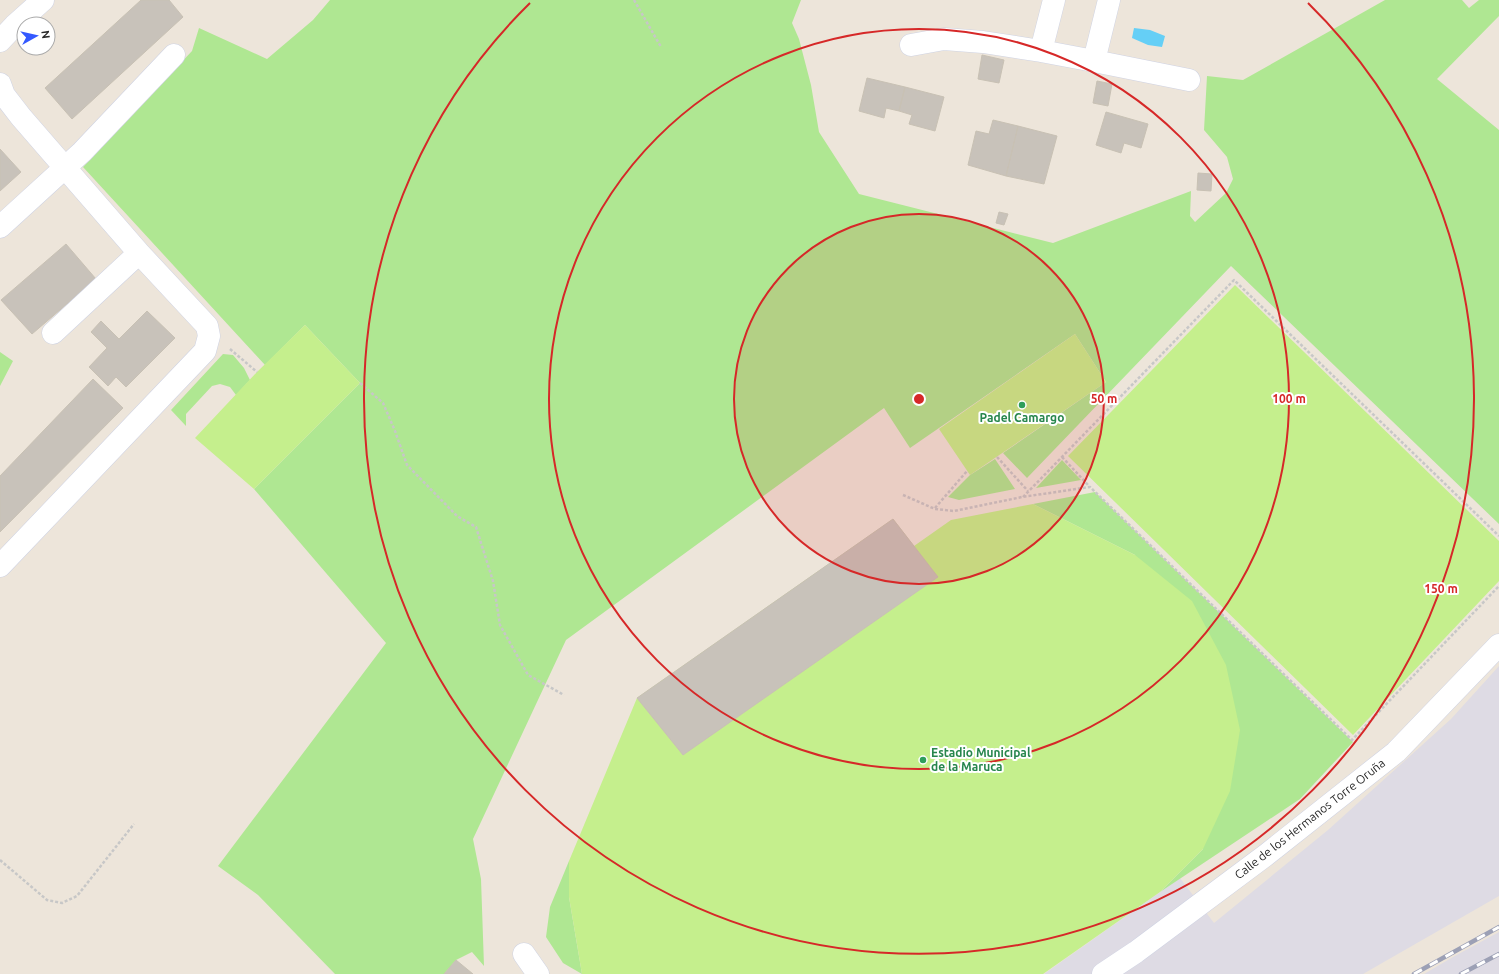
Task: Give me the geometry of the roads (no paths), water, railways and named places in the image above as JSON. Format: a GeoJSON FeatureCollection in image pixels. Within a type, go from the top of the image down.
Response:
{"type":"FeatureCollection","features":[{"type":"Feature","properties":{"kind":"street"},"geometry":{"type":"LineString","coordinates":[[0,41],[44,0]]}},
{"type":"Feature","properties":{"kind":"street"},"geometry":{"type":"LineString","coordinates":[[1040,51],[1054,0]]}},
{"type":"Feature","properties":{"kind":"street"},"geometry":{"type":"LineString","coordinates":[[1094,61],[1110,0]]}},
{"type":"Feature","properties":{"kind":"street"},"geometry":{"type":"LineString","coordinates":[[911,45],[944,40],[983,42],[1040,51],[1189,80]]}},
{"type":"Feature","properties":{"kind":"street"},"geometry":{"type":"LineString","coordinates":[[0,227],[82,152],[174,55]]}},
{"type":"Feature","properties":{"kind":"street"},"geometry":{"type":"LineString","coordinates":[[0,84],[8,101],[64,168],[139,253],[207,326],[209,336],[205,351],[0,566]]}},
{"type":"Feature","properties":{"kind":"street"},"geometry":{"type":"LineString","coordinates":[[53,333],[139,253]]}},
{"type":"Feature","properties":{"kind":"street","name":"Calle de los Hermanos Torre Oruña"},"geometry":{"type":"LineString","coordinates":[[1103,974],[1136,952],[1266,855],[1396,752],[1499,645]]}},
{"type":"Feature","properties":{"kind":"street"},"geometry":{"type":"LineString","coordinates":[[524,954],[538,974]]}},
{"type":"Feature","properties":{"kind":"water"},"geometry":{"type":"Polygon","coordinates":[[[1134,28],[1150,30],[1165,36],[1162,47],[1148,45],[1132,38],[1134,28]]]}},
{"type":"Feature","properties":{"kind":"railway"},"geometry":{"type":"LineString","coordinates":[[1414,974],[1499,927]]}},
{"type":"Feature","properties":{"kind":"railway"},"geometry":{"type":"LineString","coordinates":[[1461,974],[1499,954]]}},
{"type":"Feature","properties":{"kind":"place","name":"Padel Camargo"},"geometry":{"type":"Point","coordinates":[1022,405]}},
{"type":"Feature","properties":{"kind":"place","name":"Estadio Municipal de la Maruca"},"geometry":{"type":"Point","coordinates":[923,760]}}]}
